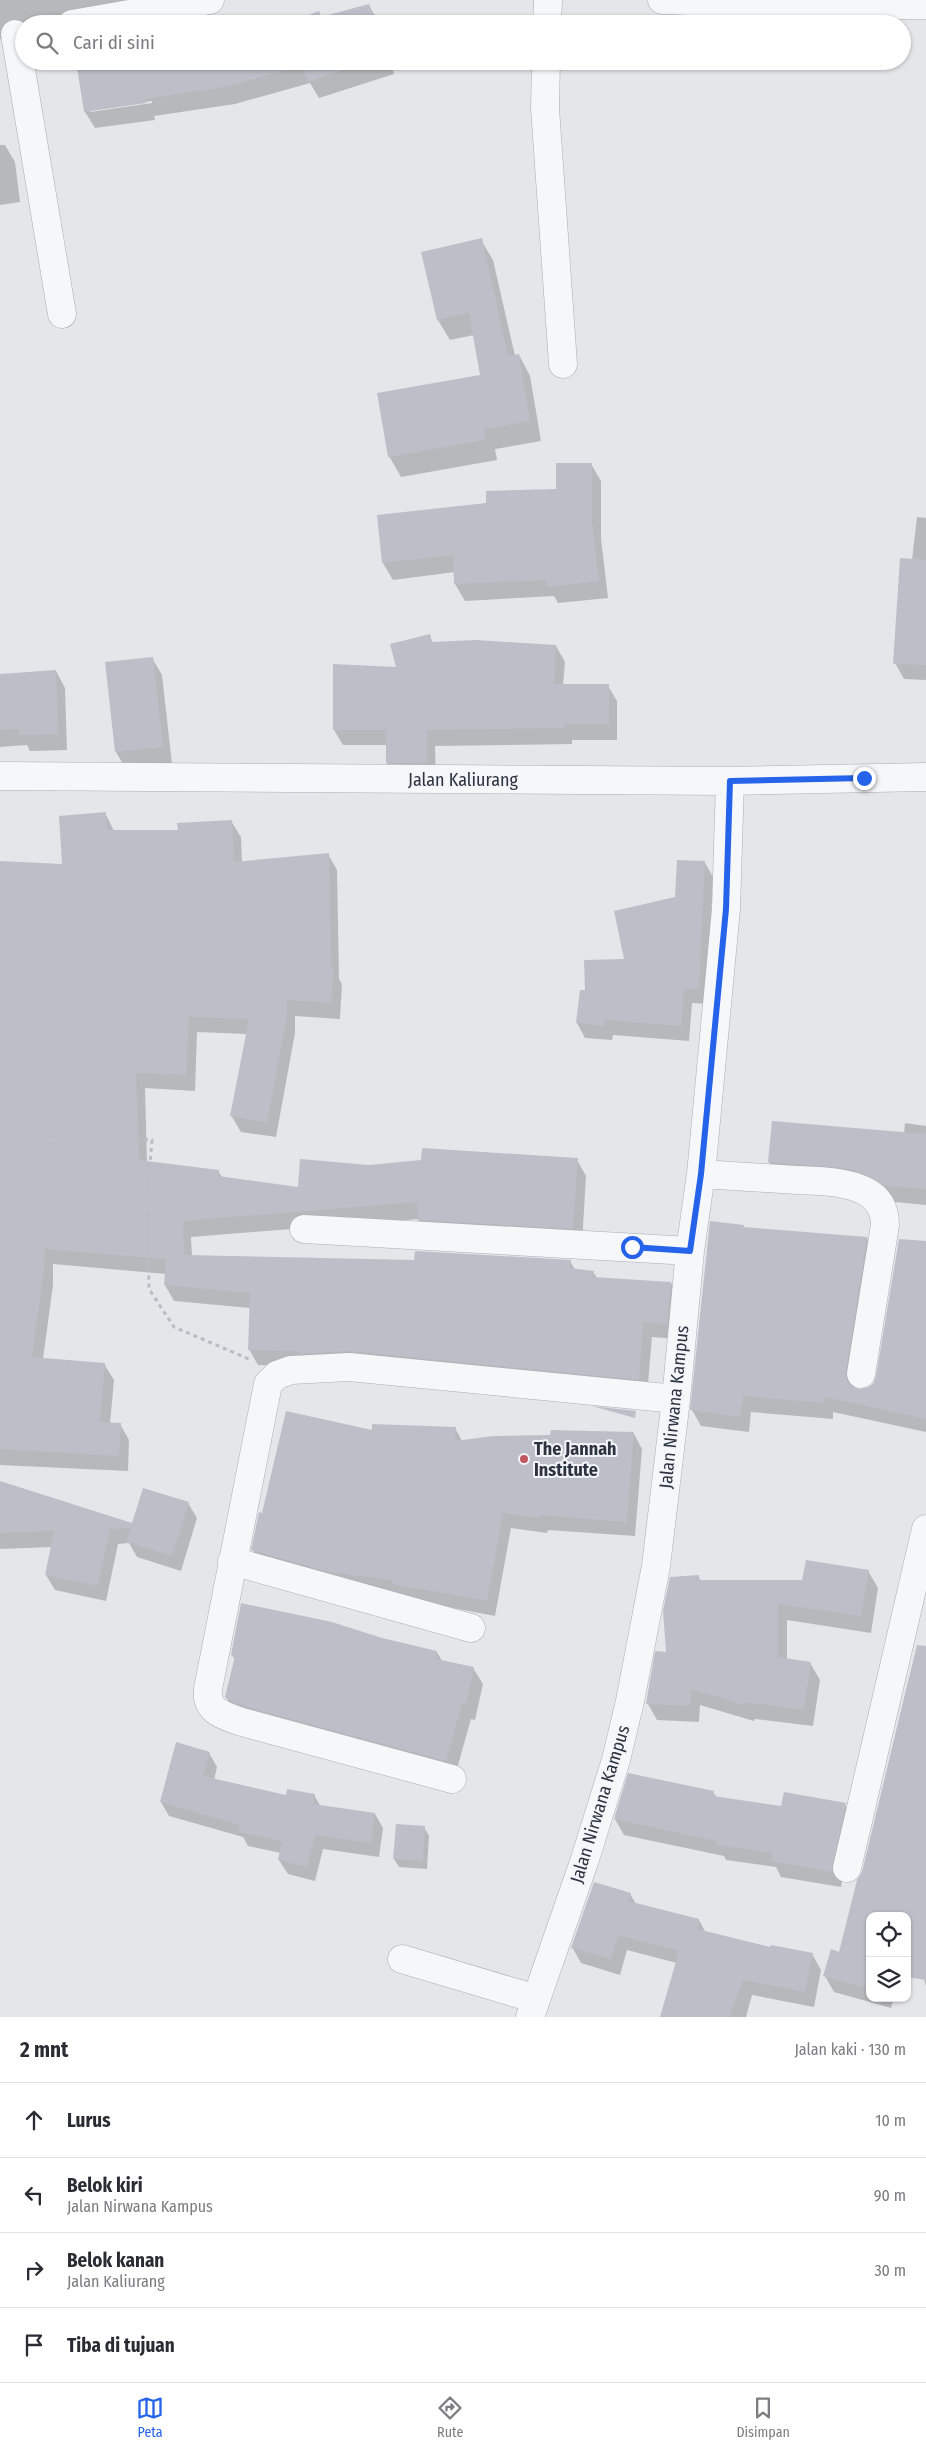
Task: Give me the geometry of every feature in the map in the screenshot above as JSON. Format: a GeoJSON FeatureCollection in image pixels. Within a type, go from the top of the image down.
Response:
{"type":"FeatureCollection","features":[{"type":"Feature","properties":{"kind":"street"},"geometry":{"type":"LineString","coordinates":[[124,15],[210,0]]}},
{"type":"Feature","properties":{"kind":"street"},"geometry":{"type":"LineString","coordinates":[[547,15],[548,0]]}},
{"type":"Feature","properties":{"kind":"street"},"geometry":{"type":"LineString","coordinates":[[662,0],[796,5],[926,5]]}},
{"type":"Feature","properties":{"kind":"street"},"geometry":{"type":"LineString","coordinates":[[19,70],[62,314]]}},
{"type":"Feature","properties":{"kind":"street"},"geometry":{"type":"LineString","coordinates":[[546,70],[545,108],[563,364]]}},
{"type":"Feature","properties":{"kind":"street","name":"Jalan Kaliurang"},"geometry":{"type":"LineString","coordinates":[[0,776],[730,781],[926,777]]}},
{"type":"Feature","properties":{"kind":"street","name":"Jalan Nirwana Kampus"},"geometry":{"type":"LineString","coordinates":[[533,2008],[616,1760],[630,1701],[656,1566],[676,1399],[690,1251],[701,1174],[726,909],[730,781]]}},
{"type":"Feature","properties":{"kind":"street"},"geometry":{"type":"LineString","coordinates":[[701,1174],[819,1181],[856,1187],[867,1192],[878,1201],[883,1211],[885,1225],[861,1374]]}},
{"type":"Feature","properties":{"kind":"street"},"geometry":{"type":"LineString","coordinates":[[304,1229],[690,1251]]}},
{"type":"Feature","properties":{"kind":"street"},"geometry":{"type":"LineString","coordinates":[[452,1779],[242,1722],[215,1711],[208,1695],[232,1561],[268,1384],[282,1373],[314,1368],[349,1367],[676,1399]]}},
{"type":"Feature","properties":{"kind":"street"},"geometry":{"type":"LineString","coordinates":[[847,1868],[926,1529]]}},
{"type":"Feature","properties":{"kind":"street"},"geometry":{"type":"LineString","coordinates":[[232,1561],[471,1628]]}},
{"type":"Feature","properties":{"kind":"street"},"geometry":{"type":"LineString","coordinates":[[402,1959],[533,2008]]}},
{"type":"Feature","properties":{"kind":"path"},"geometry":{"type":"LineString","coordinates":[[0,1132],[152,1140],[147,1198],[149,1289],[174,1327],[282,1373]]}},
{"type":"Feature","properties":{"kind":"building"},"geometry":{"type":"Polygon","coordinates":[[[369,4],[372,15],[328,15],[369,4]]]}},
{"type":"Feature","properties":{"kind":"building"},"geometry":{"type":"Polygon","coordinates":[[[319,11],[320,15],[309,15],[319,11]]]}},
{"type":"Feature","properties":{"kind":"building"},"geometry":{"type":"Polygon","coordinates":[[[77,70],[287,70],[225,87],[145,99],[146,103],[84,112],[77,70]]]}},
{"type":"Feature","properties":{"kind":"building"},"geometry":{"type":"Polygon","coordinates":[[[304,70],[343,70],[308,82],[304,70]]]}},
{"type":"Feature","properties":{"kind":"building"},"geometry":{"type":"Polygon","coordinates":[[[482,238],[508,356],[519,354],[530,421],[484,429],[486,440],[388,457],[377,393],[480,375],[469,313],[437,320],[421,252],[482,238]]]}},
{"type":"Feature","properties":{"kind":"building"},"geometry":{"type":"Polygon","coordinates":[[[556,463],[592,463],[592,520],[599,581],[547,587],[546,580],[454,584],[453,555],[382,563],[377,515],[486,503],[486,491],[556,489],[556,463]]]}},
{"type":"Feature","properties":{"kind":"building"},"geometry":{"type":"Polygon","coordinates":[[[900,558],[926,560],[926,665],[893,664],[900,558]]]}},
{"type":"Feature","properties":{"kind":"building"},"geometry":{"type":"Polygon","coordinates":[[[430,634],[432,642],[476,640],[556,645],[554,684],[609,684],[609,724],[564,724],[564,728],[427,730],[427,763],[386,763],[386,730],[333,730],[333,664],[396,667],[390,644],[430,634]]]}},
{"type":"Feature","properties":{"kind":"building"},"geometry":{"type":"Polygon","coordinates":[[[153,657],[163,747],[115,752],[105,662],[153,657]]]}},
{"type":"Feature","properties":{"kind":"building"},"geometry":{"type":"Polygon","coordinates":[[[56,670],[58,734],[19,735],[19,729],[0,730],[0,674],[56,670]]]}},
{"type":"Feature","properties":{"kind":"building"},"geometry":{"type":"Polygon","coordinates":[[[106,812],[107,830],[178,830],[177,823],[232,820],[234,862],[329,853],[331,967],[334,967],[331,1003],[287,1000],[287,1017],[267,1122],[230,1116],[249,1019],[189,1017],[186,1075],[136,1073],[139,1160],[219,1170],[218,1176],[298,1187],[300,1159],[369,1165],[421,1160],[422,1148],[578,1158],[573,1229],[417,1220],[418,1202],[183,1221],[184,1255],[414,1260],[415,1251],[571,1260],[570,1268],[594,1271],[593,1277],[671,1282],[667,1324],[643,1322],[639,1380],[350,1351],[299,1354],[299,1351],[248,1350],[250,1293],[164,1285],[166,1259],[45,1249],[32,1357],[105,1363],[100,1422],[121,1423],[119,1456],[0,1449],[0,861],[62,864],[59,816],[106,812]]]}},
{"type":"Feature","properties":{"kind":"building"},"geometry":{"type":"Polygon","coordinates":[[[677,860],[705,861],[699,989],[684,989],[681,1026],[605,1020],[604,1026],[576,1023],[580,990],[585,990],[584,960],[624,959],[614,911],[675,897],[677,860]]]}},
{"type":"Feature","properties":{"kind":"building"},"geometry":{"type":"Polygon","coordinates":[[[772,1121],[926,1134],[926,1189],[885,1186],[864,1173],[843,1168],[768,1162],[772,1121]]]}},
{"type":"Feature","properties":{"kind":"building"},"geometry":{"type":"Polygon","coordinates":[[[710,1221],[744,1225],[744,1227],[867,1237],[846,1372],[846,1379],[851,1386],[859,1389],[867,1388],[873,1384],[876,1376],[899,1239],[926,1241],[926,1419],[825,1397],[824,1403],[743,1396],[740,1417],[690,1410],[710,1221]]]}},
{"type":"Feature","properties":{"kind":"building"},"geometry":{"type":"Polygon","coordinates":[[[592,1406],[636,1411],[635,1418],[592,1406]]]}},
{"type":"Feature","properties":{"kind":"building"},"geometry":{"type":"Polygon","coordinates":[[[286,1411],[372,1430],[372,1424],[456,1427],[455,1441],[493,1436],[550,1435],[551,1430],[634,1432],[627,1522],[540,1515],[539,1518],[503,1513],[487,1601],[392,1584],[392,1580],[328,1572],[251,1550],[259,1512],[262,1513],[286,1411]]]}},
{"type":"Feature","properties":{"kind":"building"},"geometry":{"type":"Polygon","coordinates":[[[0,1481],[132,1523],[143,1488],[189,1502],[172,1556],[126,1542],[131,1528],[110,1529],[98,1586],[45,1575],[54,1531],[0,1533],[0,1481]]]}},
{"type":"Feature","properties":{"kind":"building"},"geometry":{"type":"Polygon","coordinates":[[[806,1560],[869,1570],[861,1616],[778,1604],[778,1657],[811,1662],[804,1710],[745,1702],[744,1705],[691,1689],[690,1706],[646,1704],[655,1651],[666,1652],[663,1611],[670,1577],[699,1575],[699,1580],[802,1580],[806,1560]]]}},
{"type":"Feature","properties":{"kind":"building"},"geometry":{"type":"Polygon","coordinates":[[[241,1603],[332,1622],[382,1638],[437,1651],[436,1659],[474,1667],[466,1704],[462,1704],[446,1761],[247,1707],[227,1699],[225,1697],[235,1656],[231,1655],[241,1603]]]}},
{"type":"Feature","properties":{"kind":"building"},"geometry":{"type":"Polygon","coordinates":[[[917,1645],[926,1646],[926,1980],[911,1978],[911,1912],[866,1912],[866,1988],[823,1976],[831,1949],[839,1952],[857,1880],[862,1872],[917,1645]]]}},
{"type":"Feature","properties":{"kind":"building"},"geometry":{"type":"Polygon","coordinates":[[[176,1742],[210,1752],[203,1776],[286,1795],[287,1789],[315,1794],[313,1804],[375,1813],[371,1843],[315,1835],[307,1867],[278,1860],[282,1841],[238,1832],[240,1825],[160,1802],[176,1742]]]}},
{"type":"Feature","properties":{"kind":"building"},"geometry":{"type":"Polygon","coordinates":[[[628,1773],[714,1791],[713,1796],[781,1806],[784,1792],[846,1803],[832,1872],[771,1861],[773,1853],[716,1845],[716,1841],[614,1819],[628,1773]]]}},
{"type":"Feature","properties":{"kind":"building"},"geometry":{"type":"Polygon","coordinates":[[[396,1824],[425,1826],[423,1861],[393,1859],[396,1824]]]}},
{"type":"Feature","properties":{"kind":"building"},"geometry":{"type":"Polygon","coordinates":[[[594,1882],[631,1893],[628,1901],[699,1919],[697,1929],[770,1947],[771,1945],[813,1953],[805,1992],[743,1980],[729,2017],[660,2017],[679,1951],[618,1935],[611,1959],[571,1948],[594,1882]]]}},
{"type":"Feature","properties":{"kind":"place","name":"The Jannah Institute"},"geometry":{"type":"Point","coordinates":[524,1459]}},
{"type":"Feature","properties":{"kind":"route"},"geometry":{"type":"LineString","coordinates":[[632,1247],[690,1251],[701,1174],[726,909],[730,781],[864,778]]}}]}
